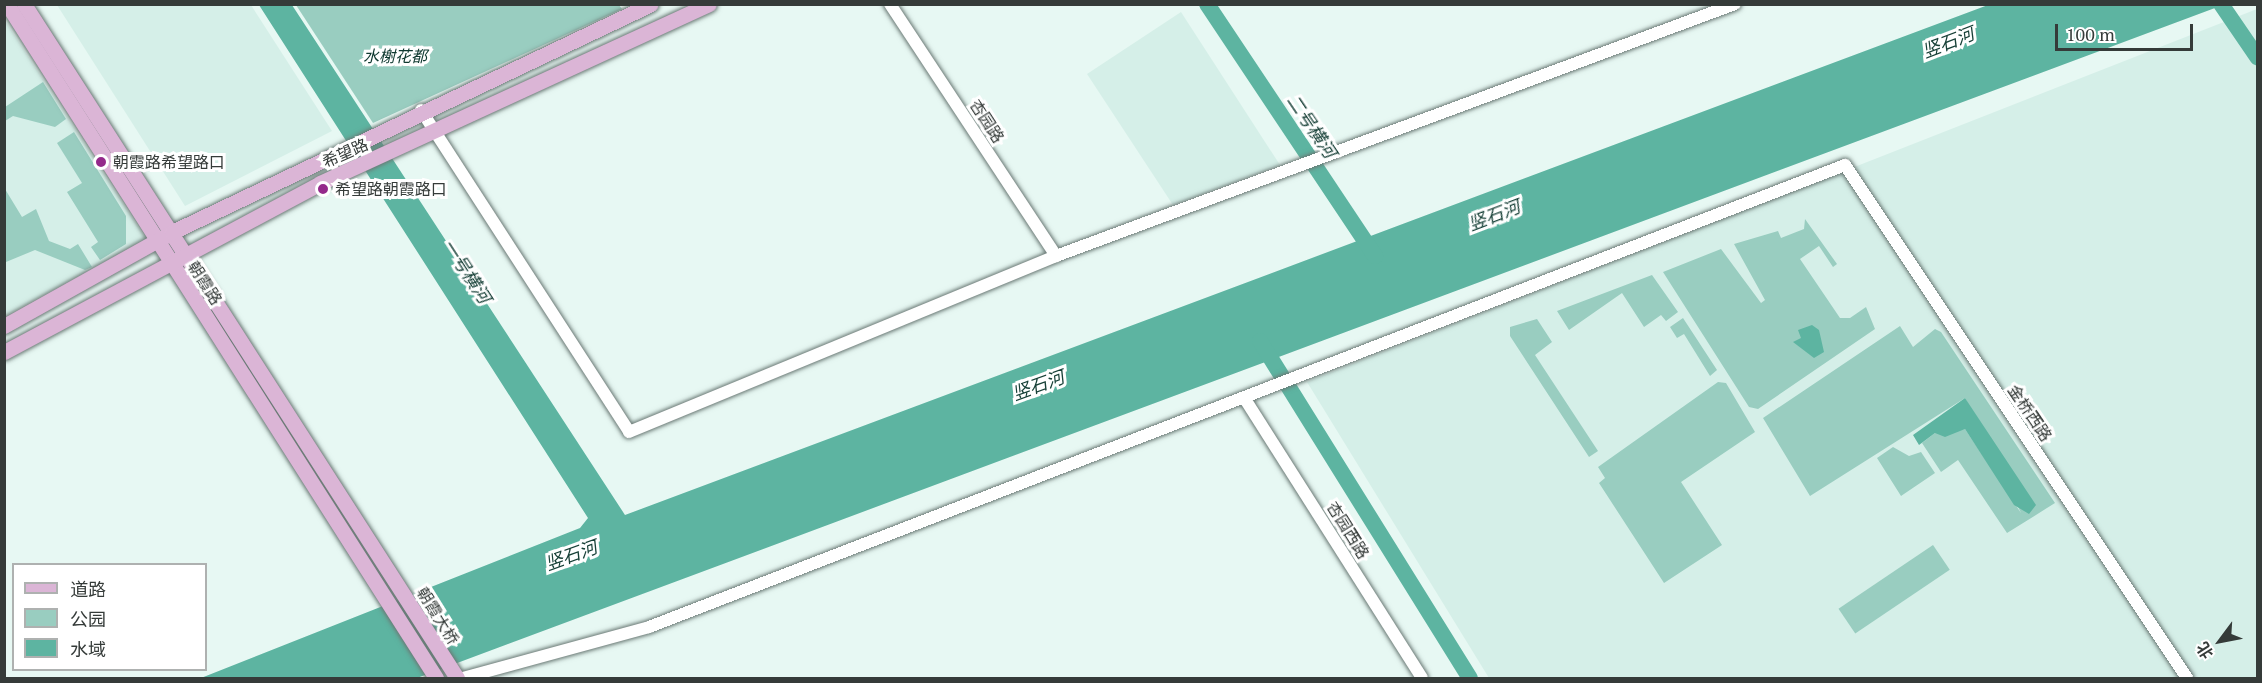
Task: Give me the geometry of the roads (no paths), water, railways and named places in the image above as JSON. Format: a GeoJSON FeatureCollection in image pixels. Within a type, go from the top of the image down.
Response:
{"type":"FeatureCollection","features":[{"type":"Feature","properties":{"kind":"main road","name":"朝霞路"},"geometry":{"type":"LineString","coordinates":[[7,4],[436,678]]}},
{"type":"Feature","properties":{"kind":"main road","name":"朝霞路"},"geometry":{"type":"LineString","coordinates":[[24,4],[390,572]]}},
{"type":"Feature","properties":{"kind":"main road","name":"希望路"},"geometry":{"type":"LineString","coordinates":[[4,327],[172,232],[348,144],[651,4]]}},
{"type":"Feature","properties":{"kind":"main road","name":"希望路"},"geometry":{"type":"LineString","coordinates":[[4,352],[363,165],[709,4]]}},
{"type":"Feature","properties":{"kind":"main road","name":"朝霞大桥"},"geometry":{"type":"LineString","coordinates":[[390,572],[457,678]]}},
{"type":"Feature","properties":{"kind":"street","name":"杏园路"},"geometry":{"type":"LineString","coordinates":[[890,4],[1056,256]]}},
{"type":"Feature","properties":{"kind":"street"},"geometry":{"type":"LineString","coordinates":[[421,110],[432,133],[629,432],[1056,256],[1330,159],[1735,4]]}},
{"type":"Feature","properties":{"kind":"street","name":"金桥西路"},"geometry":{"type":"LineString","coordinates":[[1245,399],[1845,165],[2187,678]]}},
{"type":"Feature","properties":{"kind":"street"},"geometry":{"type":"LineString","coordinates":[[463,678],[649,627],[1245,399]]}},
{"type":"Feature","properties":{"kind":"street","name":"杏园西路"},"geometry":{"type":"LineString","coordinates":[[1245,399],[1422,678]]}},
{"type":"Feature","properties":{"kind":"water","name":"竖石河"},"geometry":{"type":"Polygon","coordinates":[[[259,5],[292,5],[625,515],[1988,5],[2223,5],[417,678],[201,678],[580,528],[588,518],[259,5]]]}},
{"type":"Feature","properties":{"kind":"water"},"geometry":{"type":"Polygon","coordinates":[[[1812,325],[1819,330],[1824,352],[1814,358],[1793,342],[1801,338],[1798,330],[1812,325]]]}},
{"type":"Feature","properties":{"kind":"water"},"geometry":{"type":"Polygon","coordinates":[[[1965,398],[2036,505],[2029,514],[2014,505],[1965,429],[1945,437],[1935,433],[1919,445],[1913,435],[1965,398]]]}},
{"type":"Feature","properties":{"kind":"waterway","name":"二号横河"},"geometry":{"type":"LineString","coordinates":[[1207,4],[1375,256]]}},
{"type":"Feature","properties":{"kind":"waterway"},"geometry":{"type":"LineString","coordinates":[[2221,4],[2258,58]]}},
{"type":"Feature","properties":{"kind":"waterway"},"geometry":{"type":"LineString","coordinates":[[1260,341],[1470,678]]}},
{"type":"Feature","properties":{"kind":"place","name":"朝霞路希望路口"},"geometry":{"type":"Point","coordinates":[101,162]}},
{"type":"Feature","properties":{"kind":"place","name":"希望路朝霞路口"},"geometry":{"type":"Point","coordinates":[323,189]}},
{"type":"Feature","properties":{"kind":"park label","name":"水榭花都"},"geometry":{"type":"Point","coordinates":[395,56]}},
{"type":"Feature","properties":{"kind":"water label","name":"一号横河"},"geometry":{"type":"Point","coordinates":[467,271]}}]}
